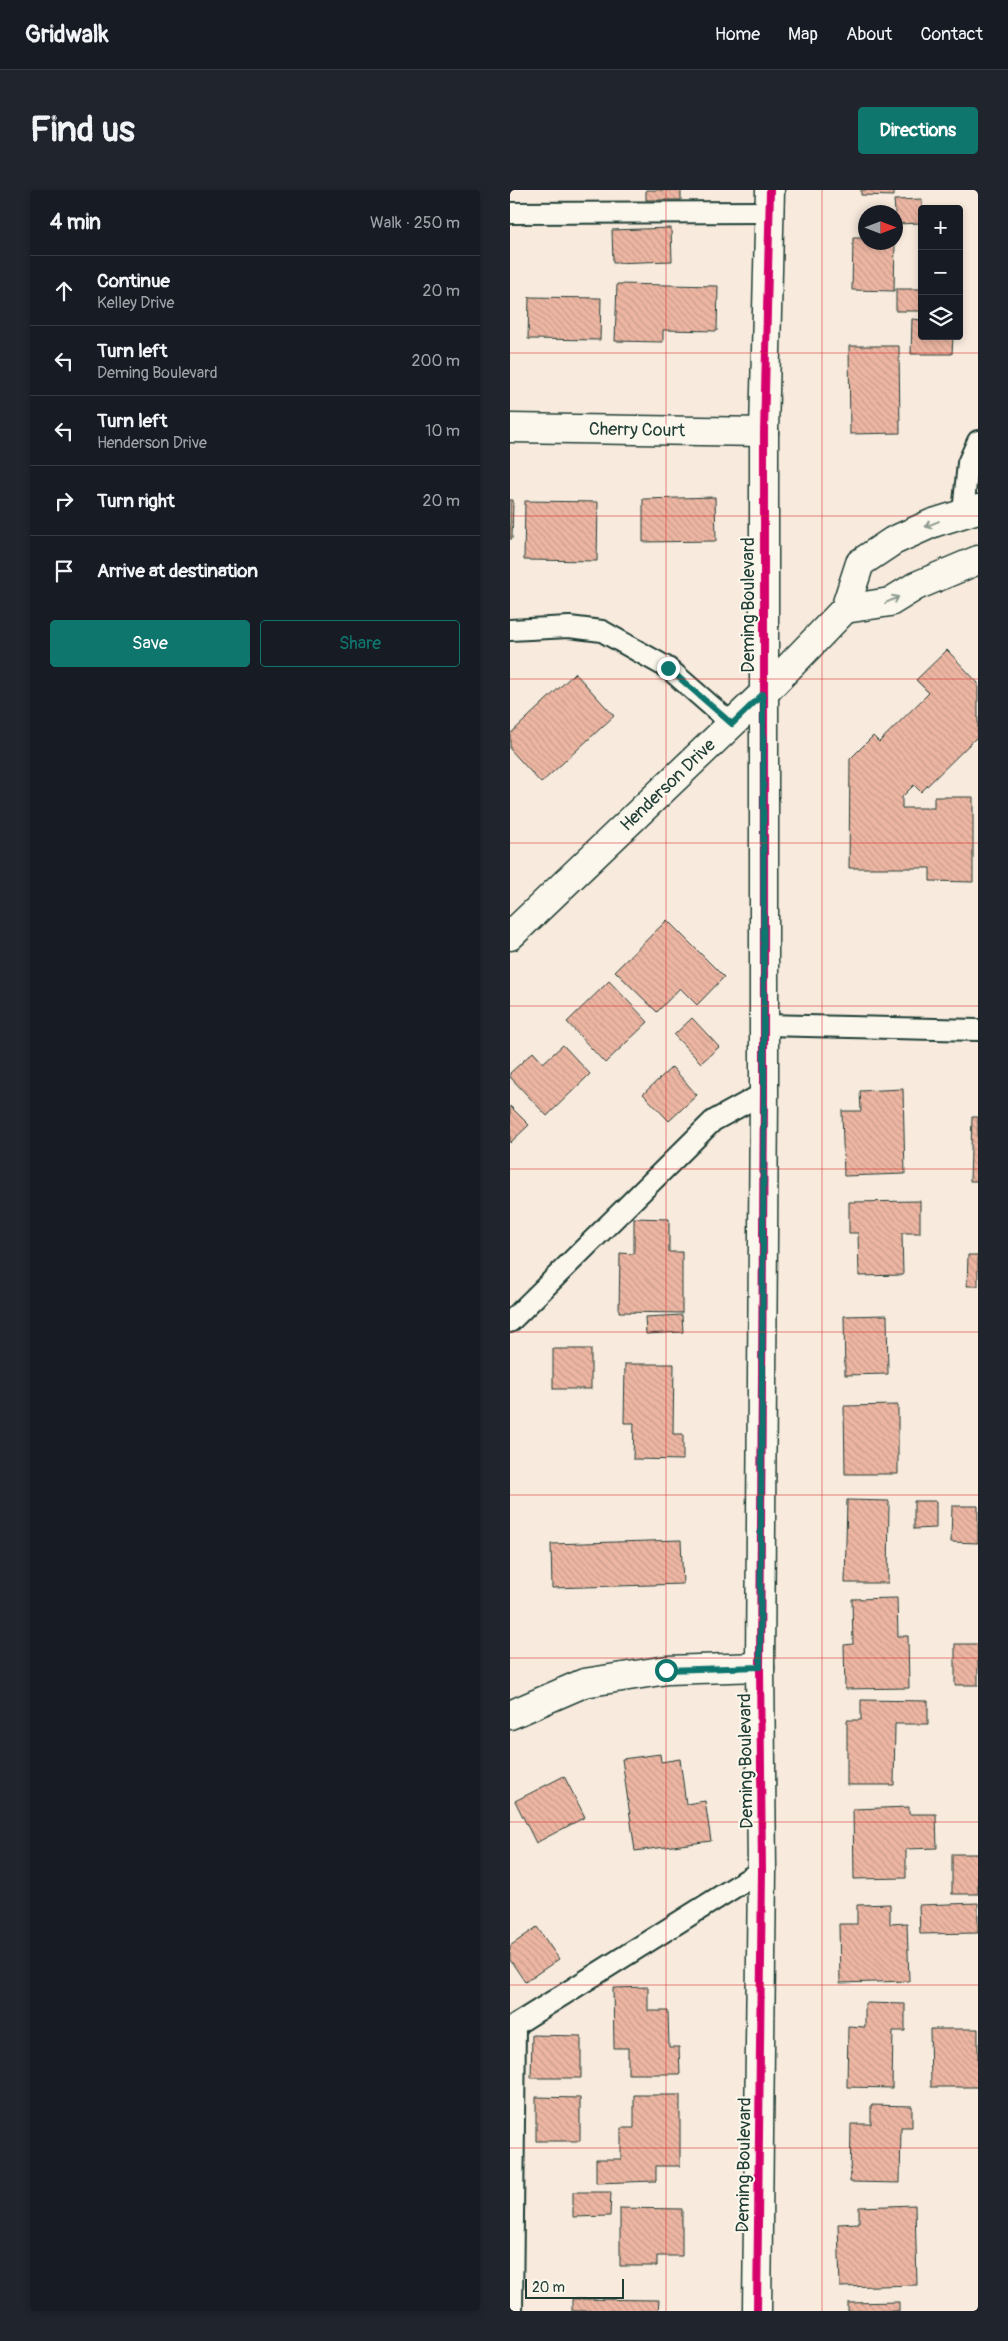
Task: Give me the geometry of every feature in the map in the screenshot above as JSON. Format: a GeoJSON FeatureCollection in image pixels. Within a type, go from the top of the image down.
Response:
{"type":"FeatureCollection","features":[{"type":"Feature","properties":{"kind":"street","name":"Deming Boulevard"},"geometry":{"type":"LineString","coordinates":[[757,2311],[762,1870],[760,1667],[764,1093],[764,432],[769,201]]}},
{"type":"Feature","properties":{"kind":"street","name":"Cherry Court"},"geometry":{"type":"LineString","coordinates":[[510,428],[764,432]]}},
{"type":"Feature","properties":{"kind":"street","name":"Henderson Drive"},"geometry":{"type":"LineString","coordinates":[[510,936],[763,694],[845,609],[860,563],[893,541],[933,523],[970,511]]}},
{"type":"Feature","properties":{"kind":"street"},"geometry":{"type":"LineString","coordinates":[[845,609],[890,602],[916,586],[978,560]]}},
{"type":"Feature","properties":{"kind":"street"},"geometry":{"type":"LineString","coordinates":[[510,1715],[584,1683],[666,1670],[760,1667]]}},
{"type":"Feature","properties":{"kind":"lane"},"geometry":{"type":"LineString","coordinates":[[510,214],[769,201]]}},
{"type":"Feature","properties":{"kind":"lane"},"geometry":{"type":"LineString","coordinates":[[970,511],[968,463],[978,440]]}},
{"type":"Feature","properties":{"kind":"lane"},"geometry":{"type":"LineString","coordinates":[[510,630],[569,627],[602,631],[668,668],[732,724]]}},
{"type":"Feature","properties":{"kind":"lane"},"geometry":{"type":"LineString","coordinates":[[764,1025],[978,1030]]}},
{"type":"Feature","properties":{"kind":"lane"},"geometry":{"type":"LineString","coordinates":[[510,1322],[713,1121],[764,1093]]}},
{"type":"Feature","properties":{"kind":"lane"},"geometry":{"type":"LineString","coordinates":[[512,2311],[514,2025],[762,1870]]}},
{"type":"Feature","properties":{"kind":"building"},"geometry":{"type":"Polygon","coordinates":[[[646,190],[681,190],[681,200],[646,200],[646,190]]]}},
{"type":"Feature","properties":{"kind":"building"},"geometry":{"type":"Polygon","coordinates":[[[861,190],[894,190],[894,196],[861,195],[861,190]]]}},
{"type":"Feature","properties":{"kind":"building"},"geometry":{"type":"Polygon","coordinates":[[[922,199],[922,205],[918,205],[918,223],[903,224],[903,205],[894,205],[894,200],[922,199]]]}},
{"type":"Feature","properties":{"kind":"building"},"geometry":{"type":"Polygon","coordinates":[[[671,228],[672,261],[613,263],[612,230],[671,228]]]}},
{"type":"Feature","properties":{"kind":"building"},"geometry":{"type":"Polygon","coordinates":[[[853,238],[858,238],[858,250],[895,250],[894,291],[852,290],[853,238]]]}},
{"type":"Feature","properties":{"kind":"building"},"geometry":{"type":"Polygon","coordinates":[[[617,284],[718,286],[717,331],[663,330],[663,342],[615,341],[617,284]]]}},
{"type":"Feature","properties":{"kind":"building"},"geometry":{"type":"Polygon","coordinates":[[[896,289],[918,289],[918,311],[896,311],[896,289]]]}},
{"type":"Feature","properties":{"kind":"building"},"geometry":{"type":"Polygon","coordinates":[[[529,297],[601,298],[600,340],[528,339],[529,297]]]}},
{"type":"Feature","properties":{"kind":"building"},"geometry":{"type":"Polygon","coordinates":[[[912,319],[918,320],[918,340],[953,340],[952,354],[911,354],[912,319]]]}},
{"type":"Feature","properties":{"kind":"building"},"geometry":{"type":"Polygon","coordinates":[[[849,346],[899,346],[900,433],[850,434],[849,346]]]}},
{"type":"Feature","properties":{"kind":"building"},"geometry":{"type":"Polygon","coordinates":[[[715,497],[716,541],[643,542],[643,499],[715,497]]]}},
{"type":"Feature","properties":{"kind":"building"},"geometry":{"type":"Polygon","coordinates":[[[510,500],[513,500],[512,539],[510,539],[510,500]]]}},
{"type":"Feature","properties":{"kind":"building"},"geometry":{"type":"Polygon","coordinates":[[[525,501],[598,502],[597,561],[524,560],[525,501]]]}},
{"type":"Feature","properties":{"kind":"building"},"geometry":{"type":"Polygon","coordinates":[[[947,650],[978,683],[978,736],[921,792],[914,785],[902,797],[902,808],[934,808],[934,797],[973,797],[973,882],[930,881],[930,868],[849,868],[850,759],[873,736],[879,742],[929,693],[916,680],[947,650]]]}},
{"type":"Feature","properties":{"kind":"building"},"geometry":{"type":"Polygon","coordinates":[[[575,673],[614,716],[541,783],[510,749],[510,734],[575,673]]]}},
{"type":"Feature","properties":{"kind":"building"},"geometry":{"type":"Polygon","coordinates":[[[667,920],[724,977],[697,1005],[680,988],[657,1012],[615,971],[667,920]]]}},
{"type":"Feature","properties":{"kind":"building"},"geometry":{"type":"Polygon","coordinates":[[[609,981],[648,1022],[605,1063],[567,1022],[609,981]]]}},
{"type":"Feature","properties":{"kind":"building"},"geometry":{"type":"Polygon","coordinates":[[[692,1018],[719,1047],[701,1063],[674,1035],[692,1018]]]}},
{"type":"Feature","properties":{"kind":"building"},"geometry":{"type":"Polygon","coordinates":[[[563,1045],[590,1074],[547,1116],[510,1077],[510,1073],[533,1052],[543,1063],[563,1045]]]}},
{"type":"Feature","properties":{"kind":"building"},"geometry":{"type":"Polygon","coordinates":[[[672,1067],[697,1095],[669,1121],[643,1094],[672,1067]]]}},
{"type":"Feature","properties":{"kind":"building"},"geometry":{"type":"Polygon","coordinates":[[[903,1089],[905,1174],[844,1176],[842,1111],[861,1111],[860,1091],[903,1089]]]}},
{"type":"Feature","properties":{"kind":"building"},"geometry":{"type":"Polygon","coordinates":[[[510,1106],[529,1125],[510,1143],[510,1106]]]}},
{"type":"Feature","properties":{"kind":"building"},"geometry":{"type":"Polygon","coordinates":[[[972,1117],[978,1117],[978,1181],[970,1181],[972,1117]]]}},
{"type":"Feature","properties":{"kind":"building"},"geometry":{"type":"Polygon","coordinates":[[[920,1201],[920,1233],[902,1233],[903,1275],[859,1276],[858,1233],[849,1233],[849,1202],[920,1201]]]}},
{"type":"Feature","properties":{"kind":"building"},"geometry":{"type":"Polygon","coordinates":[[[634,1218],[669,1219],[669,1252],[682,1252],[682,1313],[619,1312],[620,1253],[634,1254],[634,1218]]]}},
{"type":"Feature","properties":{"kind":"building"},"geometry":{"type":"Polygon","coordinates":[[[968,1255],[978,1255],[978,1286],[967,1286],[968,1255]]]}},
{"type":"Feature","properties":{"kind":"building"},"geometry":{"type":"Polygon","coordinates":[[[682,1315],[683,1332],[646,1334],[645,1317],[682,1315]]]}},
{"type":"Feature","properties":{"kind":"building"},"geometry":{"type":"Polygon","coordinates":[[[887,1315],[888,1374],[845,1375],[844,1316],[887,1315]]]}},
{"type":"Feature","properties":{"kind":"building"},"geometry":{"type":"Polygon","coordinates":[[[553,1349],[591,1349],[591,1389],[553,1389],[553,1349]]]}},
{"type":"Feature","properties":{"kind":"building"},"geometry":{"type":"Polygon","coordinates":[[[625,1364],[674,1364],[673,1434],[683,1434],[683,1460],[633,1459],[634,1423],[624,1423],[625,1364]]]}},
{"type":"Feature","properties":{"kind":"building"},"geometry":{"type":"Polygon","coordinates":[[[898,1405],[898,1474],[845,1474],[844,1406],[898,1405]]]}},
{"type":"Feature","properties":{"kind":"building"},"geometry":{"type":"Polygon","coordinates":[[[847,1500],[889,1501],[888,1583],[845,1583],[847,1500]]]}},
{"type":"Feature","properties":{"kind":"building"},"geometry":{"type":"Polygon","coordinates":[[[914,1501],[936,1501],[936,1528],[914,1529],[914,1501]]]}},
{"type":"Feature","properties":{"kind":"building"},"geometry":{"type":"Polygon","coordinates":[[[952,1506],[978,1506],[978,1543],[951,1542],[952,1506]]]}},
{"type":"Feature","properties":{"kind":"building"},"geometry":{"type":"Polygon","coordinates":[[[681,1540],[683,1584],[552,1588],[551,1544],[681,1540]]]}},
{"type":"Feature","properties":{"kind":"building"},"geometry":{"type":"Polygon","coordinates":[[[897,1598],[898,1636],[908,1636],[909,1688],[845,1689],[844,1645],[853,1644],[852,1599],[897,1598]]]}},
{"type":"Feature","properties":{"kind":"building"},"geometry":{"type":"Polygon","coordinates":[[[955,1644],[978,1644],[978,1685],[955,1685],[955,1644]]]}},
{"type":"Feature","properties":{"kind":"building"},"geometry":{"type":"Polygon","coordinates":[[[861,1700],[928,1701],[928,1724],[895,1724],[894,1785],[847,1785],[847,1720],[861,1720],[861,1700]]]}},
{"type":"Feature","properties":{"kind":"building"},"geometry":{"type":"Polygon","coordinates":[[[660,1754],[661,1762],[680,1759],[686,1804],[705,1801],[711,1841],[635,1851],[622,1759],[660,1754]]]}},
{"type":"Feature","properties":{"kind":"building"},"geometry":{"type":"Polygon","coordinates":[[[564,1776],[585,1817],[536,1843],[515,1801],[564,1776]]]}},
{"type":"Feature","properties":{"kind":"building"},"geometry":{"type":"Polygon","coordinates":[[[909,1807],[909,1814],[936,1814],[937,1848],[906,1849],[906,1878],[854,1879],[853,1809],[909,1807]]]}},
{"type":"Feature","properties":{"kind":"building"},"geometry":{"type":"Polygon","coordinates":[[[952,1854],[978,1854],[978,1894],[952,1894],[952,1854]]]}},
{"type":"Feature","properties":{"kind":"building"},"geometry":{"type":"Polygon","coordinates":[[[978,1903],[978,1933],[920,1934],[919,1905],[978,1903]]]}},
{"type":"Feature","properties":{"kind":"building"},"geometry":{"type":"Polygon","coordinates":[[[890,1904],[890,1924],[907,1923],[909,1981],[840,1983],[839,1924],[857,1924],[857,1905],[890,1904]]]}},
{"type":"Feature","properties":{"kind":"building"},"geometry":{"type":"Polygon","coordinates":[[[537,1927],[559,1959],[525,1982],[510,1960],[510,1946],[537,1927]]]}},
{"type":"Feature","properties":{"kind":"building"},"geometry":{"type":"Polygon","coordinates":[[[648,1987],[648,2011],[668,2011],[669,2047],[679,2047],[680,2074],[628,2074],[628,2048],[614,2048],[613,1988],[648,1987]]]}},
{"type":"Feature","properties":{"kind":"building"},"geometry":{"type":"Polygon","coordinates":[[[865,2003],[905,2004],[905,2031],[893,2031],[892,2088],[847,2087],[848,2026],[865,2027],[865,2003]]]}},
{"type":"Feature","properties":{"kind":"building"},"geometry":{"type":"Polygon","coordinates":[[[930,2029],[978,2029],[978,2087],[931,2087],[930,2029]]]}},
{"type":"Feature","properties":{"kind":"building"},"geometry":{"type":"Polygon","coordinates":[[[532,2035],[581,2036],[581,2078],[531,2078],[532,2035]]]}},
{"type":"Feature","properties":{"kind":"building"},"geometry":{"type":"Polygon","coordinates":[[[634,2095],[680,2095],[680,2166],[656,2166],[656,2181],[596,2183],[596,2159],[621,2159],[621,2128],[634,2128],[634,2095]]]}},
{"type":"Feature","properties":{"kind":"building"},"geometry":{"type":"Polygon","coordinates":[[[536,2097],[580,2098],[580,2141],[536,2141],[536,2097]]]}},
{"type":"Feature","properties":{"kind":"building"},"geometry":{"type":"Polygon","coordinates":[[[871,2105],[912,2106],[912,2127],[901,2127],[900,2183],[850,2182],[851,2124],[871,2124],[871,2105]]]}},
{"type":"Feature","properties":{"kind":"building"},"geometry":{"type":"Polygon","coordinates":[[[573,2192],[611,2192],[610,2216],[573,2217],[573,2192]]]}},
{"type":"Feature","properties":{"kind":"building"},"geometry":{"type":"Polygon","coordinates":[[[915,2205],[917,2285],[840,2287],[838,2224],[859,2223],[859,2207],[915,2205]]]}},
{"type":"Feature","properties":{"kind":"building"},"geometry":{"type":"Polygon","coordinates":[[[620,2208],[682,2209],[682,2256],[657,2256],[657,2266],[620,2266],[620,2208]]]}},
{"type":"Feature","properties":{"kind":"building"},"geometry":{"type":"Polygon","coordinates":[[[572,2299],[659,2300],[658,2311],[572,2311],[572,2299]]]}},
{"type":"Feature","properties":{"kind":"building"},"geometry":{"type":"Polygon","coordinates":[[[899,2302],[899,2311],[848,2311],[848,2303],[899,2302]]]}},
{"type":"Feature","properties":{"kind":"cycle path"},"geometry":{"type":"LineString","coordinates":[[757,2311],[762,1870],[760,1667],[764,1093],[764,432],[770,190]]}},
{"type":"Feature","properties":{"kind":"route"},"geometry":{"type":"LineString","coordinates":[[666,1670],[760,1667],[764,1093],[763,694],[732,724],[668,668]]}}]}
